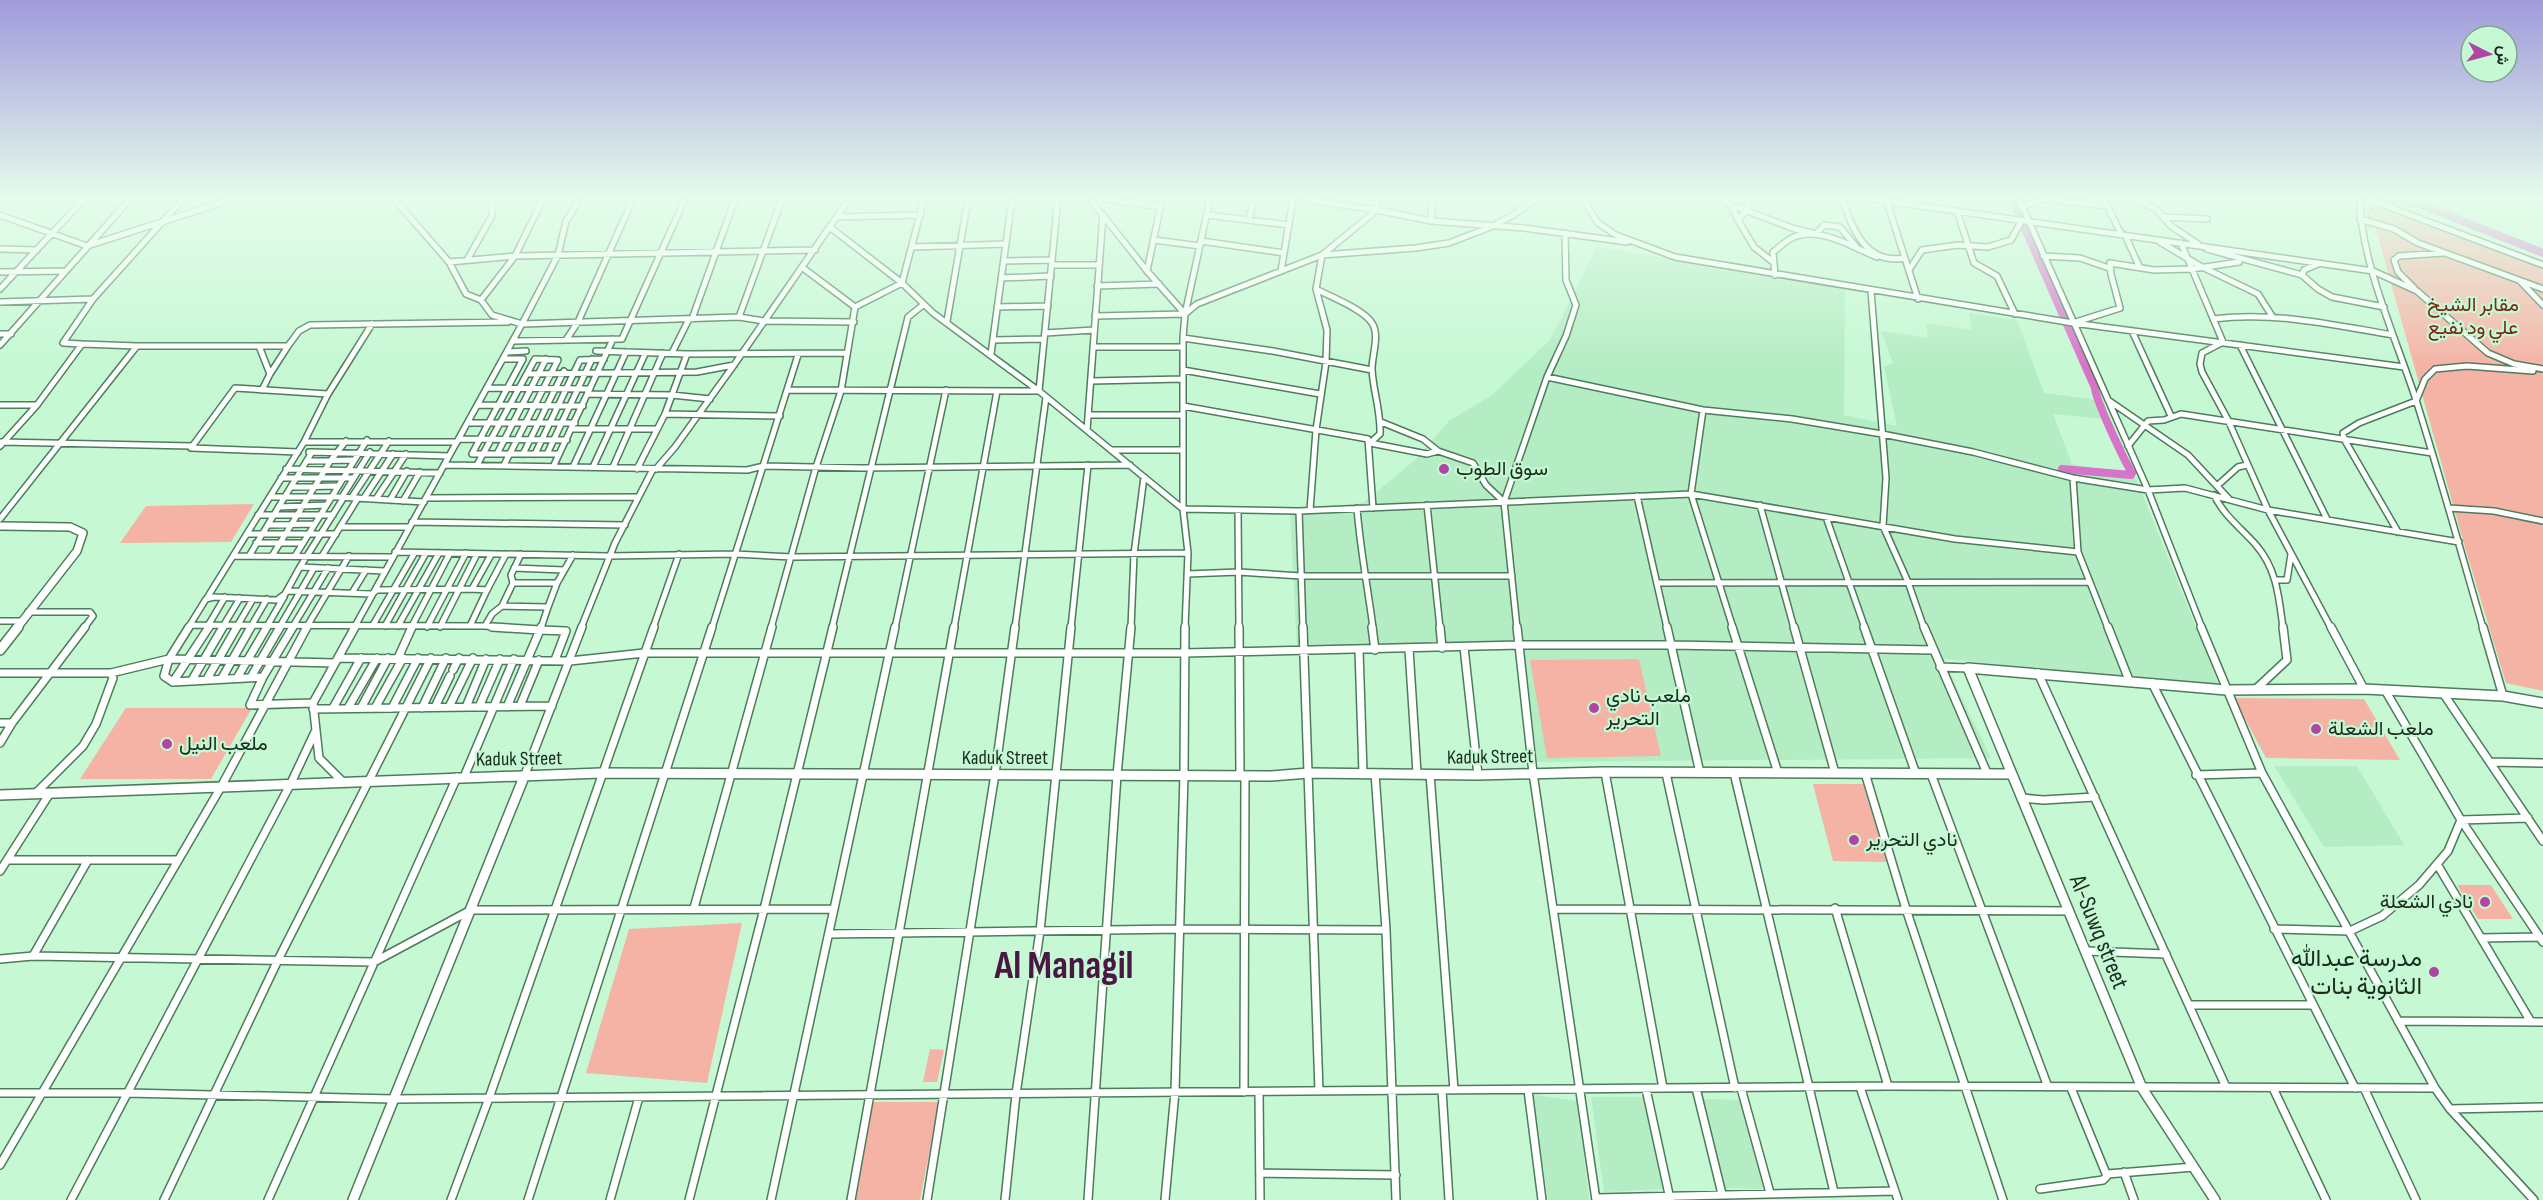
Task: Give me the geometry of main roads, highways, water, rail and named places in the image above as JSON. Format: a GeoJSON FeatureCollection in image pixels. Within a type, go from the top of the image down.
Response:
{"type":"FeatureCollection","features":[{"type":"Feature","properties":{"kind":"waterway"},"geometry":{"type":"LineString","coordinates":[[2037,255],[2095,388],[2105,417],[2132,473],[2131,475],[2062,469]]}},
{"type":"Feature","properties":{"kind":"place","name":"سوق الطوب"},"geometry":{"type":"Point","coordinates":[1444,469]}},
{"type":"Feature","properties":{"kind":"place","name":"ملعب نادي التحرير"},"geometry":{"type":"Point","coordinates":[1594,708]}},
{"type":"Feature","properties":{"kind":"place","name":"ملعب الشعلة"},"geometry":{"type":"Point","coordinates":[2316,729]}},
{"type":"Feature","properties":{"kind":"place","name":"ملعب النيل"},"geometry":{"type":"Point","coordinates":[167,744]}},
{"type":"Feature","properties":{"kind":"place","name":"نادي التحرير"},"geometry":{"type":"Point","coordinates":[1854,840]}},
{"type":"Feature","properties":{"kind":"place","name":"نادي الشعلة"},"geometry":{"type":"Point","coordinates":[2485,902]}},
{"type":"Feature","properties":{"kind":"place","name":"مدرسة عبدالله الثانوية بنات"},"geometry":{"type":"Point","coordinates":[2434,972]}},
{"type":"Feature","properties":{"kind":"district","name":"Al Managil"},"geometry":{"type":"Point","coordinates":[1064,966]}},
{"type":"Feature","properties":{"kind":"park label","name":"مقابر الشيخ علي ود نفيع"},"geometry":{"type":"Point","coordinates":[2473,316]}}]}
